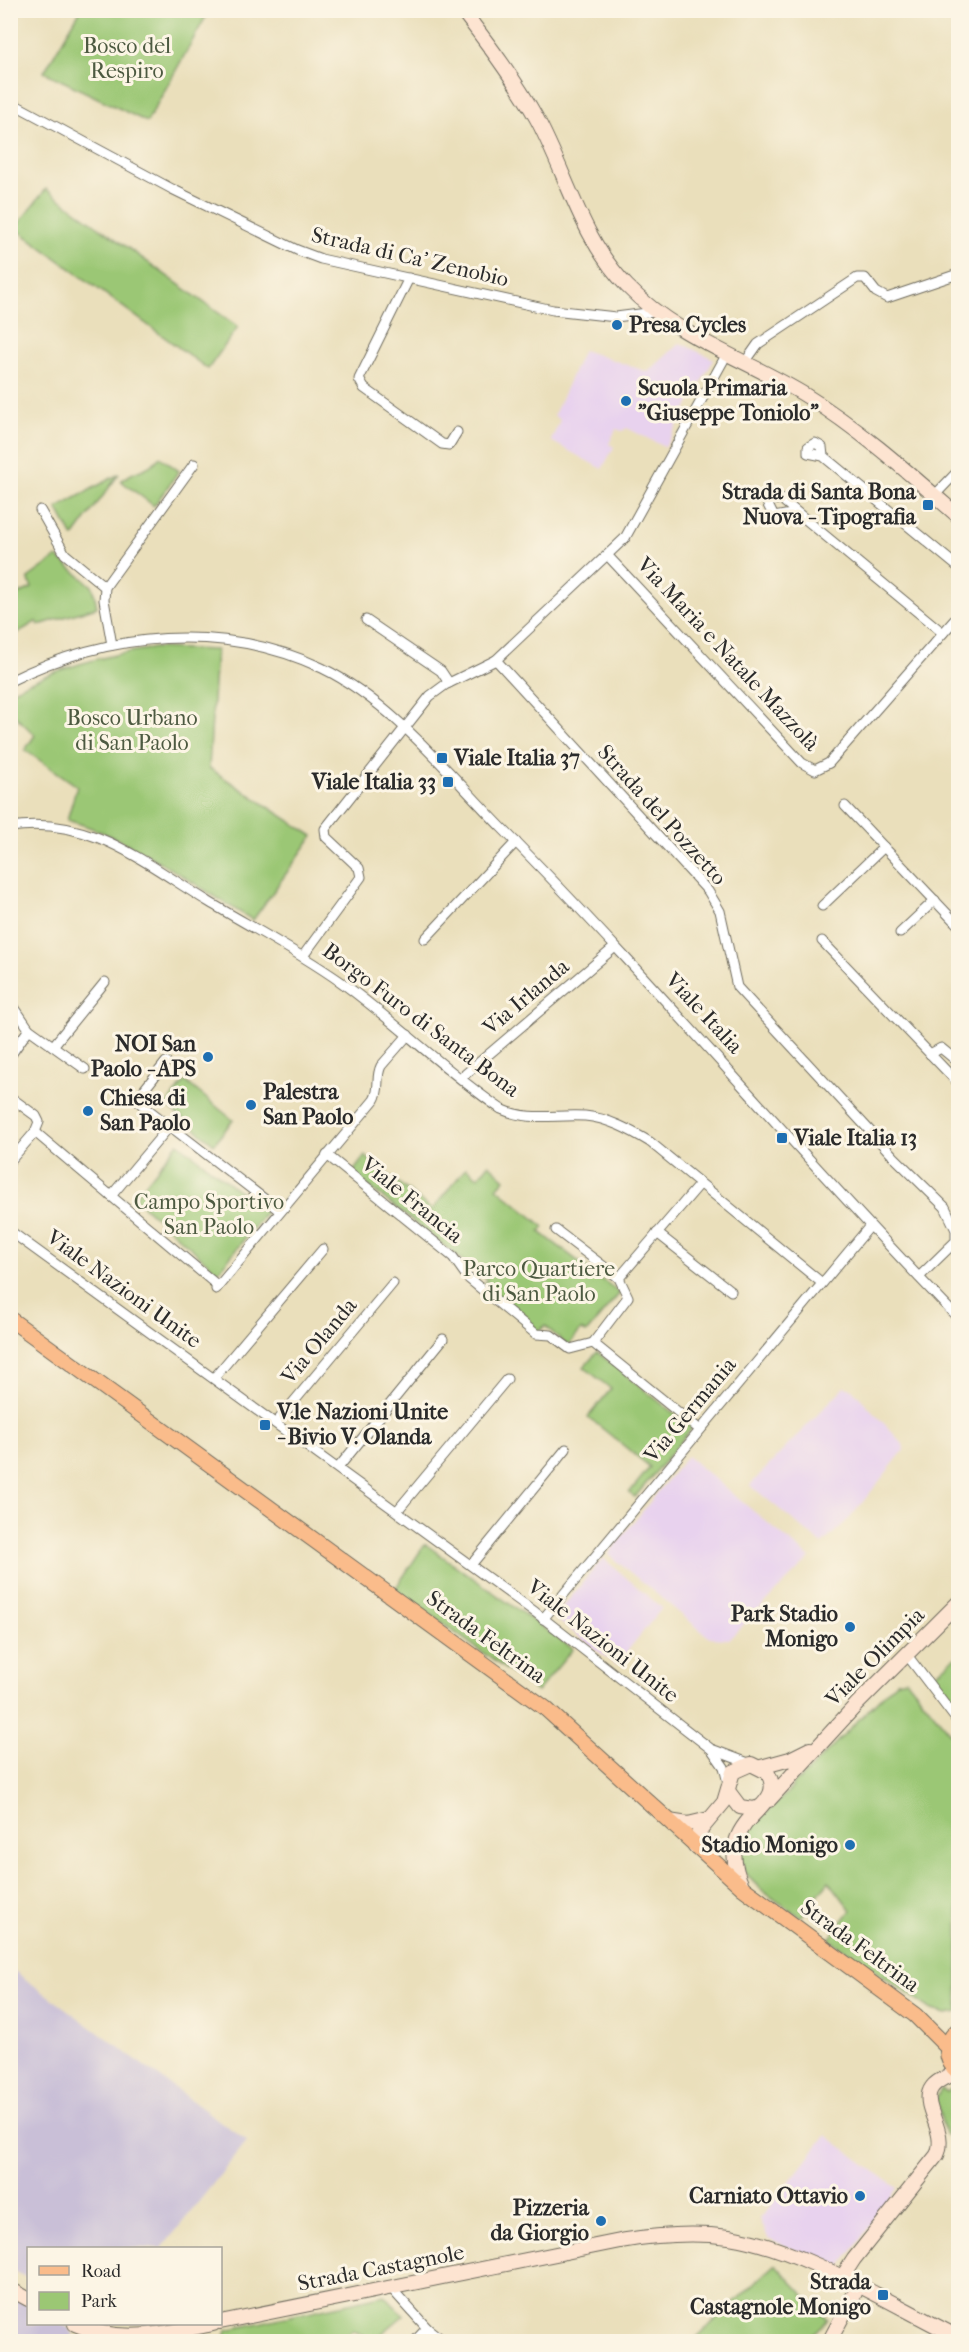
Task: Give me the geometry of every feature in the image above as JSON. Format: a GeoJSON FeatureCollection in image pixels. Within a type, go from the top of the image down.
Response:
{"type":"FeatureCollection","features":[{"type":"Feature","properties":{"kind":"main road","name":"Strada Feltrina"},"geometry":{"type":"LineString","coordinates":[[10,1319],[545,1708],[743,1888],[915,2015],[953,2063]]}},
{"type":"Feature","properties":{"kind":"main road","name":"Strada Feltrina"},"geometry":{"type":"LineString","coordinates":[[915,2015],[958,2030],[953,2063]]}},
{"type":"Feature","properties":{"kind":"street"},"geometry":{"type":"LineString","coordinates":[[462,10],[522,93],[597,247],[627,286],[655,312],[676,326],[746,361],[827,409],[958,516]]}},
{"type":"Feature","properties":{"kind":"street","name":"Strada di Ca' Zenobio"},"geometry":{"type":"LineString","coordinates":[[10,102],[172,189],[297,250],[321,259],[554,310],[616,317],[655,312]]}},
{"type":"Feature","properties":{"kind":"street"},"geometry":{"type":"LineString","coordinates":[[746,361],[758,344],[857,278],[865,278],[876,292],[887,298],[958,274]]}},
{"type":"Feature","properties":{"kind":"street"},"geometry":{"type":"LineString","coordinates":[[409,278],[359,379],[364,388],[442,444],[449,444],[457,432]]}},
{"type":"Feature","properties":{"kind":"street"},"geometry":{"type":"LineString","coordinates":[[303,956],[361,877],[359,868],[326,837],[325,829],[429,696],[449,683],[496,660],[626,538],[728,352]]}},
{"type":"Feature","properties":{"kind":"street"},"geometry":{"type":"LineString","coordinates":[[823,456],[958,567]]}},
{"type":"Feature","properties":{"kind":"street"},"geometry":{"type":"LineString","coordinates":[[112,645],[104,600],[105,587],[194,464]]}},
{"type":"Feature","properties":{"kind":"street"},"geometry":{"type":"LineString","coordinates":[[935,495],[958,471]]}},
{"type":"Feature","properties":{"kind":"street"},"geometry":{"type":"LineString","coordinates":[[40,510],[65,554],[105,587]]}},
{"type":"Feature","properties":{"kind":"street"},"geometry":{"type":"LineString","coordinates":[[798,513],[943,633]]}},
{"type":"Feature","properties":{"kind":"street","name":"Via Maria e Natale Mazzolà"},"geometry":{"type":"LineString","coordinates":[[608,556],[802,763],[815,770],[829,763],[943,633],[956,622]]}},
{"type":"Feature","properties":{"kind":"street"},"geometry":{"type":"LineString","coordinates":[[366,620],[441,671],[449,683]]}},
{"type":"Feature","properties":{"kind":"street"},"geometry":{"type":"LineString","coordinates":[[10,681],[50,663],[112,645],[146,640],[202,639],[267,648],[331,674],[368,698],[404,728]]}},
{"type":"Feature","properties":{"kind":"street","name":"Strada del Pozzetto"},"geometry":{"type":"LineString","coordinates":[[496,660],[708,891],[720,911],[737,987],[895,1158],[945,1207],[956,1230],[956,1241],[919,1277]]}},
{"type":"Feature","properties":{"kind":"street","name":"Viale Italia"},"geometry":{"type":"LineString","coordinates":[[404,728],[615,947],[870,1226],[958,1318]]}},
{"type":"Feature","properties":{"kind":"street"},"geometry":{"type":"LineString","coordinates":[[845,806],[958,925]]}},
{"type":"Feature","properties":{"kind":"street","name":"Borgo Furo di Santa Bona"},"geometry":{"type":"LineString","coordinates":[[10,827],[59,825],[93,834],[303,956],[501,1109],[522,1117],[585,1116],[631,1131],[650,1142],[699,1185],[822,1283]]}},
{"type":"Feature","properties":{"kind":"street"},"geometry":{"type":"LineString","coordinates":[[425,939],[516,842]]}},
{"type":"Feature","properties":{"kind":"street"},"geometry":{"type":"LineString","coordinates":[[822,906],[884,847]]}},
{"type":"Feature","properties":{"kind":"street"},"geometry":{"type":"LineString","coordinates":[[900,933],[935,900]]}},
{"type":"Feature","properties":{"kind":"street"},"geometry":{"type":"LineString","coordinates":[[822,940],[958,1083]]}},
{"type":"Feature","properties":{"kind":"street","name":"Via Irlanda"},"geometry":{"type":"LineString","coordinates":[[462,1077],[615,947]]}},
{"type":"Feature","properties":{"kind":"street"},"geometry":{"type":"LineString","coordinates":[[53,1046],[105,982]]}},
{"type":"Feature","properties":{"kind":"street"},"geometry":{"type":"LineString","coordinates":[[10,1001],[29,1029],[85,1069]]}},
{"type":"Feature","properties":{"kind":"street"},"geometry":{"type":"LineString","coordinates":[[10,1056],[29,1029]]}},
{"type":"Feature","properties":{"kind":"street"},"geometry":{"type":"LineString","coordinates":[[35,1132],[217,1287],[374,1100],[379,1088],[378,1071],[408,1035]]}},
{"type":"Feature","properties":{"kind":"street"},"geometry":{"type":"LineString","coordinates":[[930,1054],[941,1048],[958,1062]]}},
{"type":"Feature","properties":{"kind":"street"},"geometry":{"type":"LineString","coordinates":[[166,1062],[136,1100],[280,1211]]}},
{"type":"Feature","properties":{"kind":"street"},"geometry":{"type":"LineString","coordinates":[[10,1096],[36,1116],[39,1122],[35,1132],[10,1161]]}},
{"type":"Feature","properties":{"kind":"street"},"geometry":{"type":"LineString","coordinates":[[111,1196],[169,1126]]}},
{"type":"Feature","properties":{"kind":"street","name":"Viale Francia"},"geometry":{"type":"LineString","coordinates":[[327,1155],[453,1257],[468,1278],[536,1334],[551,1335],[570,1349],[593,1343]]}},
{"type":"Feature","properties":{"kind":"street"},"geometry":{"type":"LineString","coordinates":[[619,1278],[699,1185]]}},
{"type":"Feature","properties":{"kind":"street","name":"Via Germania"},"geometry":{"type":"LineString","coordinates":[[543,1619],[870,1226]]}},
{"type":"Feature","properties":{"kind":"street"},"geometry":{"type":"LineString","coordinates":[[556,1230],[619,1278],[628,1297],[593,1343],[699,1429]]}},
{"type":"Feature","properties":{"kind":"street","name":"Viale Nazioni Unite"},"geometry":{"type":"LineString","coordinates":[[10,1231],[471,1565],[711,1749],[728,1758],[756,1766]]}},
{"type":"Feature","properties":{"kind":"street"},"geometry":{"type":"LineString","coordinates":[[657,1233],[731,1291]]}},
{"type":"Feature","properties":{"kind":"street","name":"Viale Nazioni Unite"},"geometry":{"type":"LineString","coordinates":[[214,1378],[323,1249]]}},
{"type":"Feature","properties":{"kind":"street","name":"Via Olanda"},"geometry":{"type":"LineString","coordinates":[[276,1423],[393,1283]]}},
{"type":"Feature","properties":{"kind":"street"},"geometry":{"type":"LineString","coordinates":[[338,1468],[443,1339]]}},
{"type":"Feature","properties":{"kind":"street"},"geometry":{"type":"LineString","coordinates":[[397,1511],[507,1379]]}},
{"type":"Feature","properties":{"kind":"street"},"geometry":{"type":"LineString","coordinates":[[471,1565],[566,1449]]}},
{"type":"Feature","properties":{"kind":"street","name":"Viale Olimpia"},"geometry":{"type":"LineString","coordinates":[[743,1888],[733,1858],[735,1839],[739,1830],[822,1741],[958,1603]]}},
{"type":"Feature","properties":{"kind":"street"},"geometry":{"type":"LineString","coordinates":[[907,1655],[958,1722]]}},
{"type":"Feature","properties":{"kind":"street","name":"Viale Olimpia"},"geometry":{"type":"LineString","coordinates":[[756,1766],[790,1759],[822,1741]]}},
{"type":"Feature","properties":{"kind":"street","name":"Viale Nazioni Unite"},"geometry":{"type":"LineString","coordinates":[[711,1749],[724,1767],[728,1787]]}},
{"type":"Feature","properties":{"kind":"street"},"geometry":{"type":"LineString","coordinates":[[695,1846],[699,1832],[721,1808],[728,1787],[733,1772],[756,1766],[767,1772],[773,1786],[764,1804],[753,1809],[740,1807],[734,1803],[728,1787]]}},
{"type":"Feature","properties":{"kind":"street"},"geometry":{"type":"LineString","coordinates":[[669,1821],[688,1824],[709,1819]]}},
{"type":"Feature","properties":{"kind":"street"},"geometry":{"type":"LineString","coordinates":[[841,2279],[939,2150],[940,2138],[929,2110],[928,2099],[931,2089],[953,2063]]}},
{"type":"Feature","properties":{"kind":"street","name":"Strada Castagnole"},"geometry":{"type":"LineString","coordinates":[[222,2322],[620,2241],[676,2234],[729,2237],[790,2254],[958,2337]]}},
{"type":"Feature","properties":{"kind":"street"},"geometry":{"type":"LineString","coordinates":[[830,2342],[858,2287]]}},
{"type":"Feature","properties":{"kind":"street"},"geometry":{"type":"LineString","coordinates":[[391,2288],[427,2328],[445,2342]]}},
{"type":"Feature","properties":{"kind":"street"},"geometry":{"type":"LineString","coordinates":[[10,2289],[27,2298]]}},
{"type":"Feature","properties":{"kind":"street"},"geometry":{"type":"LineString","coordinates":[[77,2325],[97,2337],[137,2336],[207,2325]]}},
{"type":"Feature","properties":{"kind":"street"},"geometry":{"type":"LineString","coordinates":[[414,2342],[427,2328]]}},
{"type":"Feature","properties":{"kind":"shaded area","name":"Scuola Primaria \"Giuseppe Toniolo\""},"geometry":{"type":"Polygon","coordinates":[[[680,343],[714,359],[665,447],[627,428],[622,431],[616,429],[609,444],[614,447],[602,469],[551,441],[560,420],[554,415],[583,350],[648,372],[680,343]]]}},
{"type":"Feature","properties":{"kind":"shaded area"},"geometry":{"type":"Polygon","coordinates":[[[844,1387],[852,1389],[903,1444],[904,1450],[850,1518],[822,1544],[750,1485],[844,1387]]]}},
{"type":"Feature","properties":{"kind":"shaded area"},"geometry":{"type":"Polygon","coordinates":[[[687,1456],[810,1558],[729,1639],[710,1638],[608,1554],[687,1456]]]}},
{"type":"Feature","properties":{"kind":"shaded area"},"geometry":{"type":"Polygon","coordinates":[[[603,1558],[662,1608],[616,1665],[556,1619],[556,1615],[603,1558]]]}},
{"type":"Feature","properties":{"kind":"shaded area"},"geometry":{"type":"Polygon","coordinates":[[[10,1968],[247,2141],[163,2247],[27,2247],[27,2278],[11,2270],[10,1968]]]}},
{"type":"Feature","properties":{"kind":"shaded area"},"geometry":{"type":"Polygon","coordinates":[[[826,2135],[897,2188],[839,2269],[768,2238],[760,2219],[826,2135]]]}},
{"type":"Feature","properties":{"kind":"shaded area"},"geometry":{"type":"Polygon","coordinates":[[[10,2295],[27,2304],[27,2325],[63,2325],[69,2328],[76,2341],[11,2341],[10,2295]]]}},
{"type":"Feature","properties":{"kind":"green space","name":"Bosco del Respiro"},"geometry":{"type":"Polygon","coordinates":[[[80,11],[209,11],[147,122],[44,72],[80,11]]]}},
{"type":"Feature","properties":{"kind":"green space"},"geometry":{"type":"Polygon","coordinates":[[[46,189],[238,327],[208,369],[15,228],[46,189]]]}},
{"type":"Feature","properties":{"kind":"green space"},"geometry":{"type":"Polygon","coordinates":[[[160,457],[179,471],[154,506],[121,481],[150,466],[160,457]]]}},
{"type":"Feature","properties":{"kind":"green space"},"geometry":{"type":"Polygon","coordinates":[[[119,474],[73,537],[57,508],[119,474]]]}},
{"type":"Feature","properties":{"kind":"green space"},"geometry":{"type":"Polygon","coordinates":[[[57,557],[93,587],[97,607],[39,625],[37,621],[11,637],[11,597],[32,588],[28,578],[57,557]]]}},
{"type":"Feature","properties":{"kind":"green space","name":"Bosco Urbano di San Paolo"},"geometry":{"type":"Polygon","coordinates":[[[155,648],[216,650],[209,768],[313,836],[253,920],[139,850],[92,828],[67,820],[77,786],[25,750],[35,735],[11,712],[11,691],[28,683],[117,654],[155,648]]]}},
{"type":"Feature","properties":{"kind":"green space"},"geometry":{"type":"Polygon","coordinates":[[[185,1081],[233,1120],[214,1144],[166,1105],[185,1081]]]}},
{"type":"Feature","properties":{"kind":"green space","name":"Campo Sportivo San Paolo"},"geometry":{"type":"Polygon","coordinates":[[[178,1143],[266,1212],[218,1272],[134,1198],[178,1143]]]}},
{"type":"Feature","properties":{"kind":"green space","name":"Parco Quartiere di San Paolo"},"geometry":{"type":"Polygon","coordinates":[[[365,1156],[432,1210],[466,1168],[478,1177],[489,1164],[505,1179],[497,1188],[544,1227],[540,1232],[620,1293],[586,1333],[581,1330],[568,1346],[545,1326],[538,1332],[483,1286],[487,1280],[352,1173],[365,1156]]]}},
{"type":"Feature","properties":{"kind":"green space"},"geometry":{"type":"Polygon","coordinates":[[[597,1352],[692,1428],[635,1497],[629,1493],[650,1467],[588,1417],[611,1389],[584,1367],[597,1352]]]}},
{"type":"Feature","properties":{"kind":"green space"},"geometry":{"type":"Polygon","coordinates":[[[425,1544],[573,1649],[537,1692],[395,1589],[425,1544]]]}},
{"type":"Feature","properties":{"kind":"green space"},"geometry":{"type":"Polygon","coordinates":[[[958,1655],[958,1708],[933,1676],[958,1655]]]}},
{"type":"Feature","properties":{"kind":"green space","name":"Stadio Monigo"},"geometry":{"type":"Polygon","coordinates":[[[906,1679],[958,1743],[958,2012],[946,2014],[932,2010],[829,1939],[851,1910],[829,1881],[801,1917],[754,1883],[741,1860],[741,1847],[747,1832],[792,1788],[792,1784],[800,1779],[897,1681],[906,1679]]]}},
{"type":"Feature","properties":{"kind":"green space"},"geometry":{"type":"Polygon","coordinates":[[[953,2087],[958,2088],[958,2127],[948,2136],[945,2134],[936,2099],[941,2089],[946,2092],[953,2087]]]}},
{"type":"Feature","properties":{"kind":"green space"},"geometry":{"type":"Polygon","coordinates":[[[775,2264],[828,2320],[806,2341],[693,2341],[775,2264]]]}},
{"type":"Feature","properties":{"kind":"green space"},"geometry":{"type":"Polygon","coordinates":[[[385,2295],[404,2315],[373,2341],[353,2330],[341,2341],[224,2342],[227,2330],[385,2295]]]}},
{"type":"Feature","properties":{"kind":"place","name":"Presa Cycles"},"geometry":{"type":"Point","coordinates":[617,325]}},
{"type":"Feature","properties":{"kind":"place","name":"Scuola Primaria \"Giuseppe Toniolo\""},"geometry":{"type":"Point","coordinates":[626,401]}},
{"type":"Feature","properties":{"kind":"place","name":"Strada di Santa Bona Nuova - Tipografia"},"geometry":{"type":"Point","coordinates":[928,505]}},
{"type":"Feature","properties":{"kind":"place","name":"Viale Italia 37"},"geometry":{"type":"Point","coordinates":[442,758]}},
{"type":"Feature","properties":{"kind":"place","name":"Viale Italia 33"},"geometry":{"type":"Point","coordinates":[448,782]}},
{"type":"Feature","properties":{"kind":"place","name":"NOI San Paolo - APS"},"geometry":{"type":"Point","coordinates":[208,1057]}},
{"type":"Feature","properties":{"kind":"place","name":"Palestra San Paolo"},"geometry":{"type":"Point","coordinates":[251,1105]}},
{"type":"Feature","properties":{"kind":"place","name":"Chiesa di San Paolo"},"geometry":{"type":"Point","coordinates":[88,1111]}},
{"type":"Feature","properties":{"kind":"place","name":"Viale Italia 13"},"geometry":{"type":"Point","coordinates":[782,1138]}},
{"type":"Feature","properties":{"kind":"place","name":"V.le Nazioni Unite - Bivio V. Olanda"},"geometry":{"type":"Point","coordinates":[265,1425]}},
{"type":"Feature","properties":{"kind":"place","name":"Park Stadio Monigo"},"geometry":{"type":"Point","coordinates":[850,1627]}},
{"type":"Feature","properties":{"kind":"place","name":"Stadio Monigo"},"geometry":{"type":"Point","coordinates":[850,1845]}},
{"type":"Feature","properties":{"kind":"place","name":"Carniato Ottavio"},"geometry":{"type":"Point","coordinates":[860,2196]}},
{"type":"Feature","properties":{"kind":"place","name":"Pizzeria da Giorgio"},"geometry":{"type":"Point","coordinates":[601,2221]}},
{"type":"Feature","properties":{"kind":"place","name":"Strada Castagnole Monigo"},"geometry":{"type":"Point","coordinates":[883,2295]}}]}
